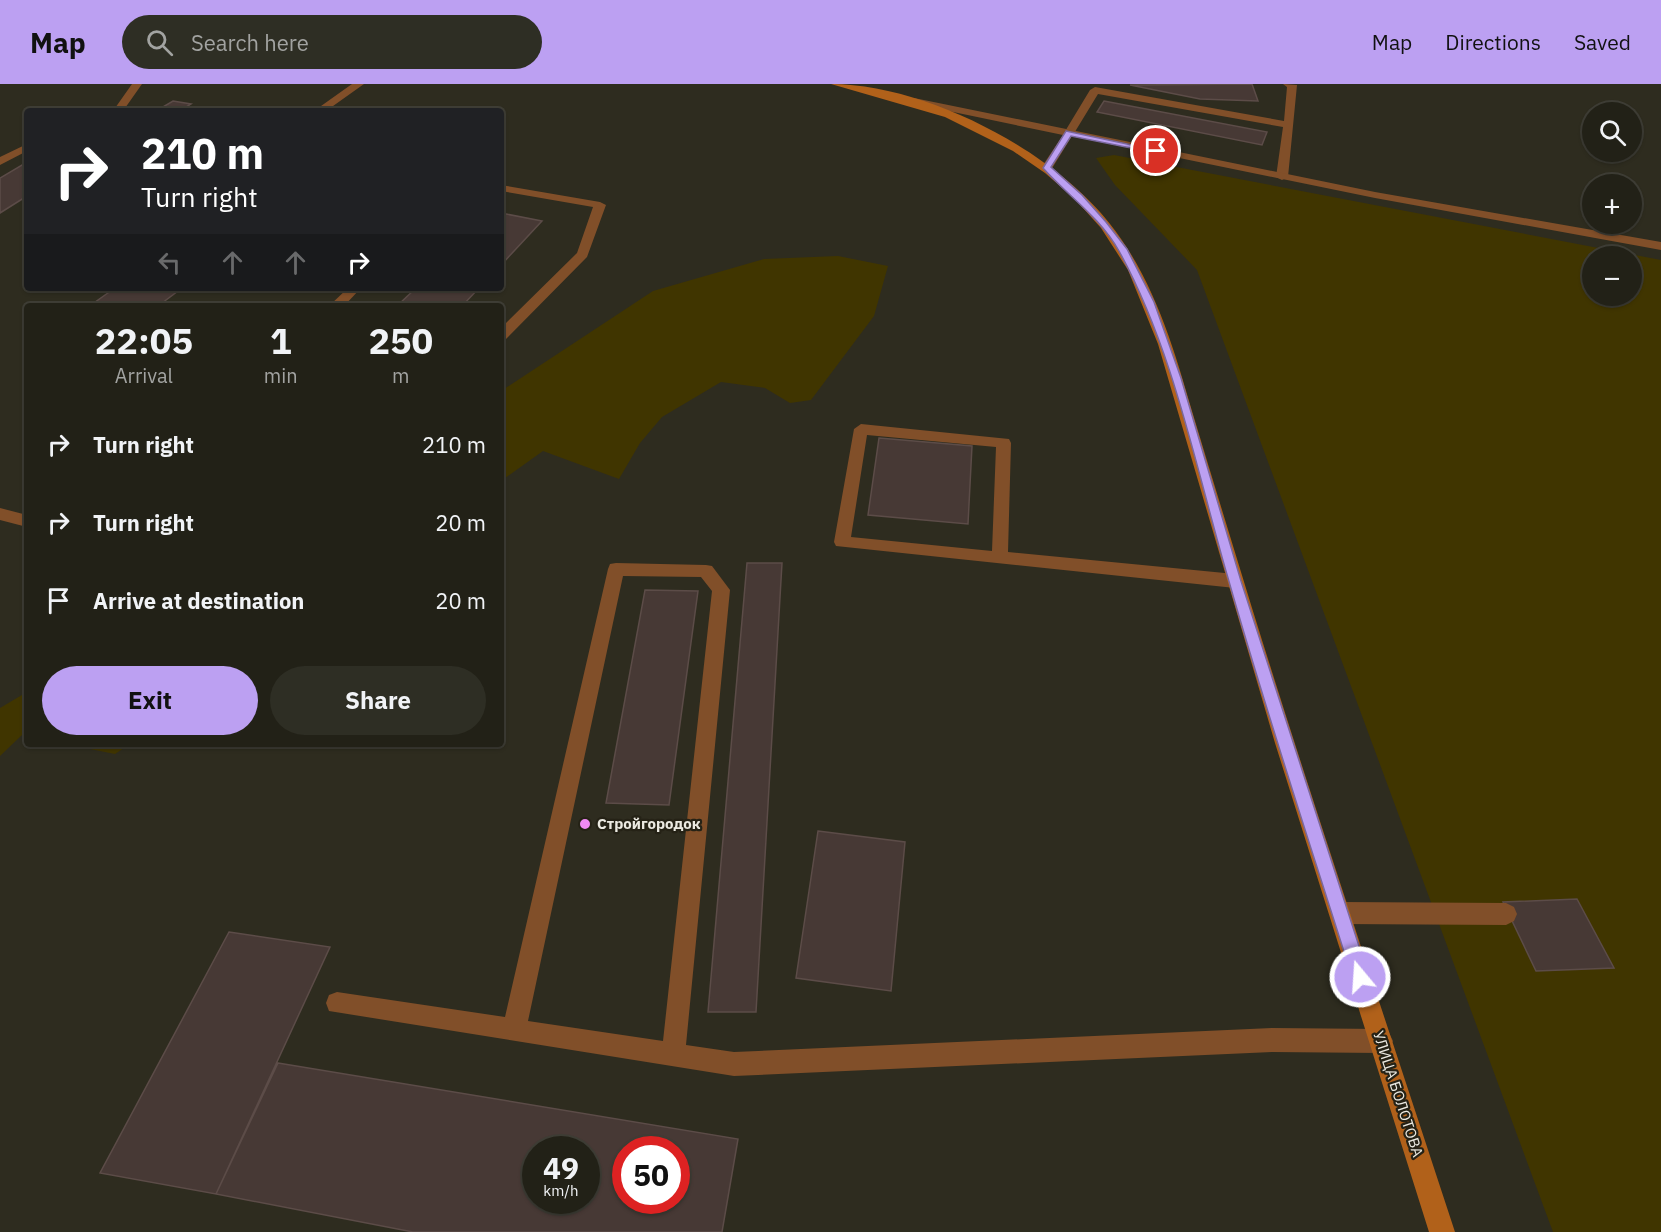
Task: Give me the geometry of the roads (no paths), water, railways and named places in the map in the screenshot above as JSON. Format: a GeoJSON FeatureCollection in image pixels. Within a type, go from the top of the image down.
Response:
{"type":"FeatureCollection","features":[{"type":"Feature","properties":{"kind":"main road","name":"УЛИЦА БОЛОТОВА"},"geometry":{"type":"LineString","coordinates":[[836,84],[912,101],[988,131],[1016,146],[1047,168],[1079,197],[1122,249],[1142,283],[1176,378],[1235,581],[1442,1232]]}},
{"type":"Feature","properties":{"kind":"street"},"geometry":{"type":"LineString","coordinates":[[120,108],[137,84]]}},
{"type":"Feature","properties":{"kind":"street"},"geometry":{"type":"LineString","coordinates":[[323,108],[359,84]]}},
{"type":"Feature","properties":{"kind":"street"},"geometry":{"type":"LineString","coordinates":[[1282,177],[1292,85],[1288,84]]}},
{"type":"Feature","properties":{"kind":"street"},"geometry":{"type":"LineString","coordinates":[[1047,168],[1097,87],[1289,125]]}},
{"type":"Feature","properties":{"kind":"street"},"geometry":{"type":"LineString","coordinates":[[912,101],[1282,177],[1661,246]]}},
{"type":"Feature","properties":{"kind":"street"},"geometry":{"type":"LineString","coordinates":[[0,162],[24,149]]}},
{"type":"Feature","properties":{"kind":"street"},"geometry":{"type":"LineString","coordinates":[[504,189],[600,205],[583,254],[504,333]]}},
{"type":"Feature","properties":{"kind":"street"},"geometry":{"type":"LineString","coordinates":[[339,303],[352,291]]}},
{"type":"Feature","properties":{"kind":"street"},"geometry":{"type":"LineString","coordinates":[[999,557],[1004,442],[861,429],[842,542],[1235,581]]}},
{"type":"Feature","properties":{"kind":"street"},"geometry":{"type":"LineString","coordinates":[[0,514],[24,520]]}},
{"type":"Feature","properties":{"kind":"street"},"geometry":{"type":"LineString","coordinates":[[514,1030],[616,569],[706,572],[721,590],[673,1054]]}},
{"type":"Feature","properties":{"kind":"street"},"geometry":{"type":"LineString","coordinates":[[1340,913],[1506,914]]}},
{"type":"Feature","properties":{"kind":"street"},"geometry":{"type":"LineString","coordinates":[[338,1004],[734,1064],[1272,1040],[1381,1041]]}},
{"type":"Feature","properties":{"kind":"place","name":"Стройгородок"},"geometry":{"type":"Point","coordinates":[585,824]}}]}
